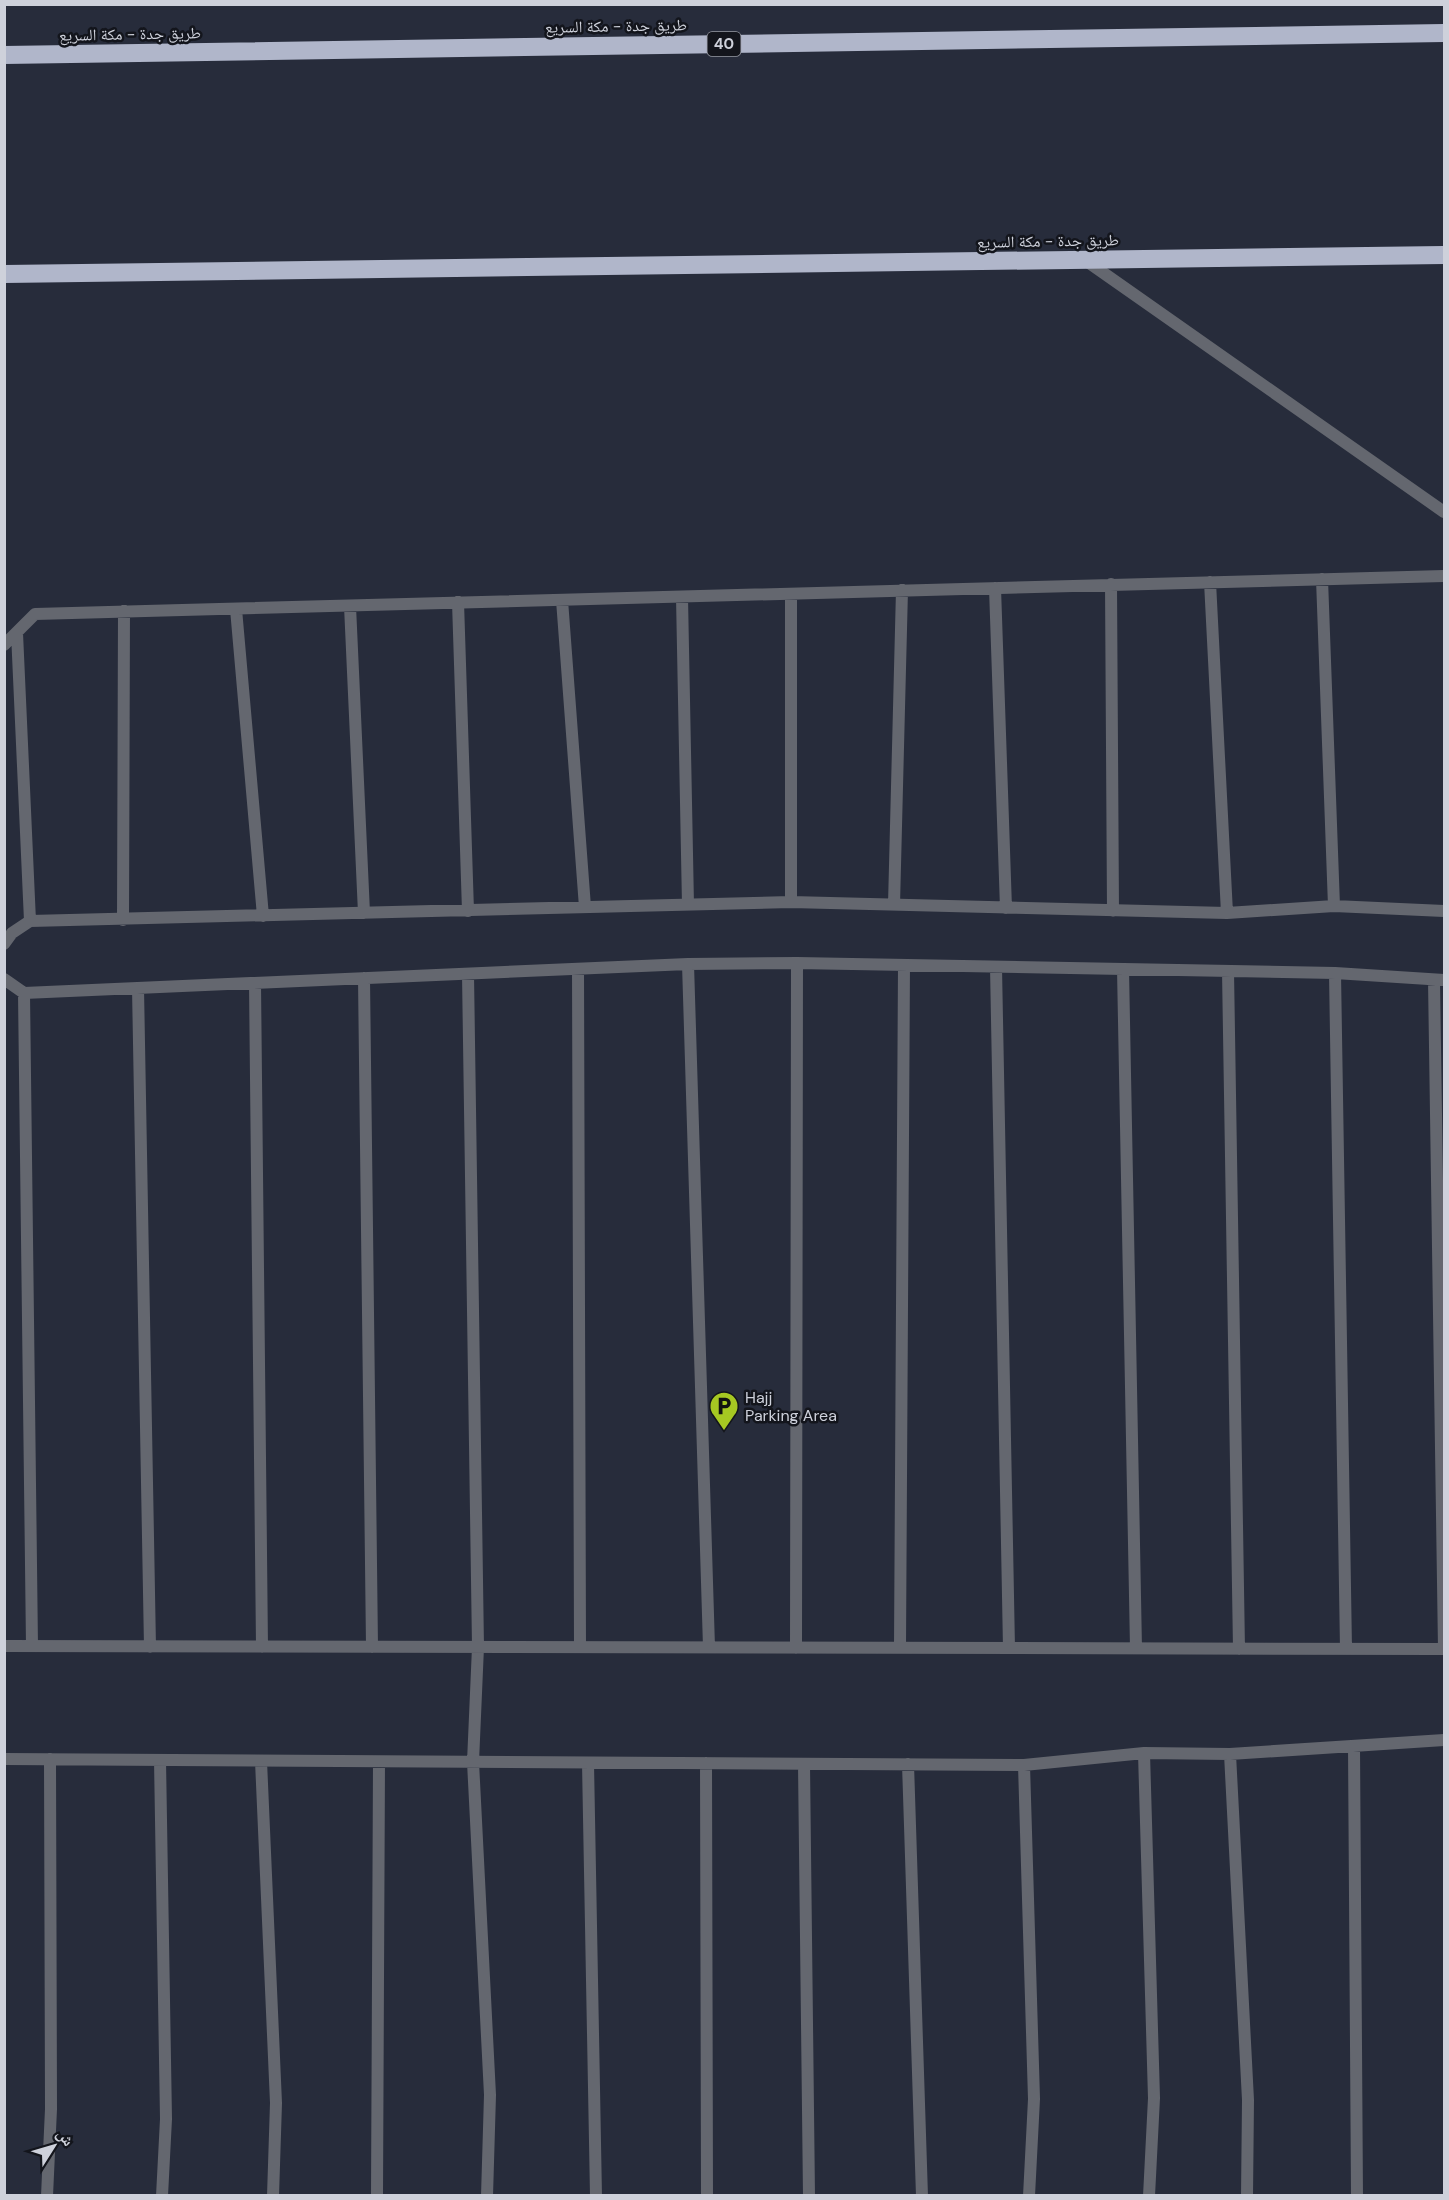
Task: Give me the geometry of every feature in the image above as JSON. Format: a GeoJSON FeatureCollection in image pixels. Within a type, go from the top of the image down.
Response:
{"type":"FeatureCollection","features":[{"type":"Feature","properties":{"kind":"highway","name":"طريق جدة - مكة السريع"},"geometry":{"type":"LineString","coordinates":[[4,55],[1444,33]]}},
{"type":"Feature","properties":{"kind":"highway","name":"طريق جدة - مكة السريع"},"geometry":{"type":"LineString","coordinates":[[4,274],[1444,255]]}},
{"type":"Feature","properties":{"kind":"lane"},"geometry":{"type":"LineString","coordinates":[[1084,260],[1444,512]]}},
{"type":"Feature","properties":{"kind":"lane"},"geometry":{"type":"LineString","coordinates":[[4,645],[35,614],[1444,576]]}},
{"type":"Feature","properties":{"kind":"lane"},"geometry":{"type":"LineString","coordinates":[[1322,579],[1334,906]]}},
{"type":"Feature","properties":{"kind":"lane"},"geometry":{"type":"LineString","coordinates":[[1210,582],[1227,913]]}},
{"type":"Feature","properties":{"kind":"lane"},"geometry":{"type":"LineString","coordinates":[[1111,584],[1113,911]]}},
{"type":"Feature","properties":{"kind":"lane"},"geometry":{"type":"LineString","coordinates":[[994,588],[1006,908]]}},
{"type":"Feature","properties":{"kind":"lane"},"geometry":{"type":"LineString","coordinates":[[894,905],[902,590]]}},
{"type":"Feature","properties":{"kind":"lane"},"geometry":{"type":"LineString","coordinates":[[791,594],[791,902]]}},
{"type":"Feature","properties":{"kind":"lane"},"geometry":{"type":"LineString","coordinates":[[682,597],[688,905]]}},
{"type":"Feature","properties":{"kind":"lane"},"geometry":{"type":"LineString","coordinates":[[562,600],[585,907]]}},
{"type":"Feature","properties":{"kind":"lane"},"geometry":{"type":"LineString","coordinates":[[458,602],[468,910]]}},
{"type":"Feature","properties":{"kind":"lane"},"geometry":{"type":"LineString","coordinates":[[350,606],[364,913]]}},
{"type":"Feature","properties":{"kind":"lane"},"geometry":{"type":"LineString","coordinates":[[236,609],[263,916]]}},
{"type":"Feature","properties":{"kind":"lane"},"geometry":{"type":"LineString","coordinates":[[123,920],[124,611]]}},
{"type":"Feature","properties":{"kind":"lane"},"geometry":{"type":"LineString","coordinates":[[17,633],[30,921]]}},
{"type":"Feature","properties":{"kind":"lane"},"geometry":{"type":"LineString","coordinates":[[4,944],[12,933],[30,921],[791,902],[1227,913],[1334,906],[1444,911]]}},
{"type":"Feature","properties":{"kind":"lane"},"geometry":{"type":"LineString","coordinates":[[796,1648],[797,963]]}},
{"type":"Feature","properties":{"kind":"lane"},"geometry":{"type":"LineString","coordinates":[[4,979],[24,993],[688,964],[797,963],[1335,973],[1439,980],[1444,1649],[4,1646]]}},
{"type":"Feature","properties":{"kind":"lane"},"geometry":{"type":"LineString","coordinates":[[688,964],[709,1647]]}},
{"type":"Feature","properties":{"kind":"lane"},"geometry":{"type":"LineString","coordinates":[[900,1648],[903,965]]}},
{"type":"Feature","properties":{"kind":"lane"},"geometry":{"type":"LineString","coordinates":[[996,967],[1009,1648]]}},
{"type":"Feature","properties":{"kind":"lane"},"geometry":{"type":"LineString","coordinates":[[578,969],[580,1647]]}},
{"type":"Feature","properties":{"kind":"lane"},"geometry":{"type":"LineString","coordinates":[[1123,969],[1136,1648]]}},
{"type":"Feature","properties":{"kind":"lane"},"geometry":{"type":"LineString","coordinates":[[1228,971],[1239,1649]]}},
{"type":"Feature","properties":{"kind":"lane"},"geometry":{"type":"LineString","coordinates":[[1335,973],[1346,1649]]}},
{"type":"Feature","properties":{"kind":"lane"},"geometry":{"type":"LineString","coordinates":[[468,974],[478,1647],[473,1762],[490,2095],[487,2196]]}},
{"type":"Feature","properties":{"kind":"lane"},"geometry":{"type":"LineString","coordinates":[[364,978],[372,1647]]}},
{"type":"Feature","properties":{"kind":"lane"},"geometry":{"type":"LineString","coordinates":[[255,983],[262,1647]]}},
{"type":"Feature","properties":{"kind":"lane"},"geometry":{"type":"LineString","coordinates":[[138,988],[150,1647]]}},
{"type":"Feature","properties":{"kind":"lane"},"geometry":{"type":"LineString","coordinates":[[24,993],[32,1646]]}},
{"type":"Feature","properties":{"kind":"lane"},"geometry":{"type":"LineString","coordinates":[[4,1759],[1023,1765],[1144,1753],[1230,1754],[1444,1740]]}},
{"type":"Feature","properties":{"kind":"lane"},"geometry":{"type":"LineString","coordinates":[[1354,1746],[1357,2196]]}},
{"type":"Feature","properties":{"kind":"lane"},"geometry":{"type":"LineString","coordinates":[[1144,1753],[1154,2098],[1149,2196]]}},
{"type":"Feature","properties":{"kind":"lane"},"geometry":{"type":"LineString","coordinates":[[1230,1754],[1248,2100],[1247,2196]]}},
{"type":"Feature","properties":{"kind":"lane"},"geometry":{"type":"LineString","coordinates":[[47,2196],[51,2109],[50,1759]]}},
{"type":"Feature","properties":{"kind":"lane"},"geometry":{"type":"LineString","coordinates":[[160,1760],[166,2120],[162,2196]]}},
{"type":"Feature","properties":{"kind":"lane"},"geometry":{"type":"LineString","coordinates":[[261,1761],[276,2103],[273,2196]]}},
{"type":"Feature","properties":{"kind":"lane"},"geometry":{"type":"LineString","coordinates":[[377,2196],[379,1762]]}},
{"type":"Feature","properties":{"kind":"lane"},"geometry":{"type":"LineString","coordinates":[[588,1763],[596,2196]]}},
{"type":"Feature","properties":{"kind":"lane"},"geometry":{"type":"LineString","coordinates":[[706,1764],[707,2196]]}},
{"type":"Feature","properties":{"kind":"lane"},"geometry":{"type":"LineString","coordinates":[[804,1764],[809,2196]]}},
{"type":"Feature","properties":{"kind":"lane"},"geometry":{"type":"LineString","coordinates":[[908,1764],[921,2196]]}},
{"type":"Feature","properties":{"kind":"lane"},"geometry":{"type":"LineString","coordinates":[[1023,1765],[1034,2099],[1029,2196]]}},
{"type":"Feature","properties":{"kind":"place","name":"Hajj Parking Area"},"geometry":{"type":"Point","coordinates":[724,1432]}}]}
